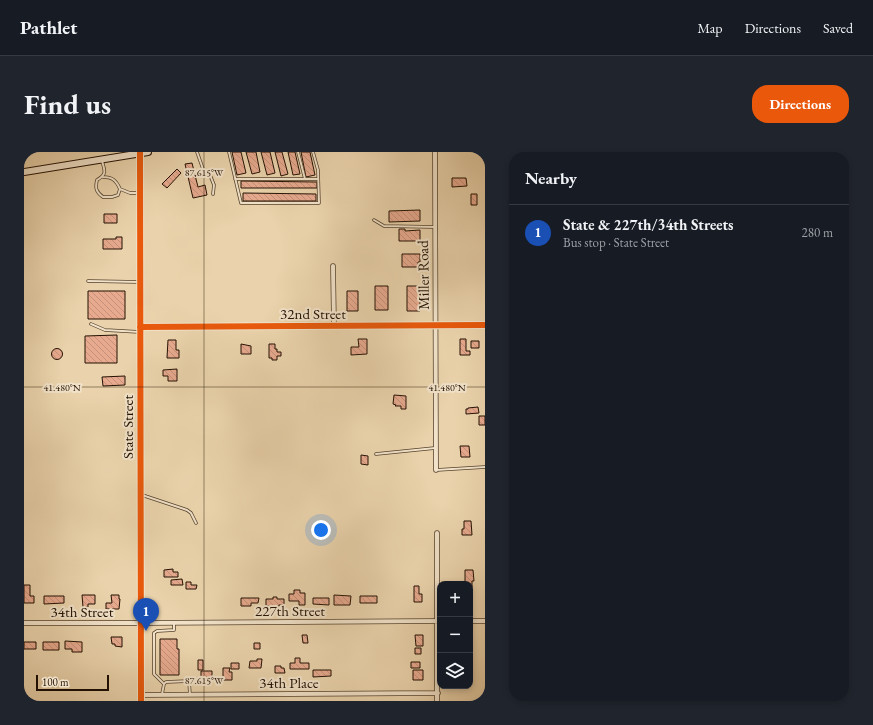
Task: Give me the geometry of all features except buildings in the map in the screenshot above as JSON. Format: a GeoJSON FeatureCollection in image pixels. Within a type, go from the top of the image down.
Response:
{"type":"FeatureCollection","features":[{"type":"Feature","properties":{"kind":"main road"},"geometry":{"type":"LineString","coordinates":[[24,172],[102,160],[120,154],[148,152]]}},
{"type":"Feature","properties":{"kind":"street","name":"Miller Road"},"geometry":{"type":"LineString","coordinates":[[434,152],[436,470]]}},
{"type":"Feature","properties":{"kind":"street","name":"State Street"},"geometry":{"type":"LineString","coordinates":[[140,153],[141,701]]}},
{"type":"Feature","properties":{"kind":"street"},"geometry":{"type":"LineString","coordinates":[[333,266],[334,326]]}},
{"type":"Feature","properties":{"kind":"street","name":"32nd Street"},"geometry":{"type":"LineString","coordinates":[[140,329],[485,325]]}},
{"type":"Feature","properties":{"kind":"street"},"geometry":{"type":"LineString","coordinates":[[437,533],[439,617]]}},
{"type":"Feature","properties":{"kind":"street","name":"227th Street"},"geometry":{"type":"LineString","coordinates":[[141,623],[437,621]]}},
{"type":"Feature","properties":{"kind":"street"},"geometry":{"type":"LineString","coordinates":[[473,621],[485,621]]}},
{"type":"Feature","properties":{"kind":"street","name":"34th Street"},"geometry":{"type":"LineString","coordinates":[[24,623],[141,623]]}},
{"type":"Feature","properties":{"kind":"street"},"geometry":{"type":"LineString","coordinates":[[438,701],[439,653]]}},
{"type":"Feature","properties":{"kind":"street","name":"34th Place"},"geometry":{"type":"LineString","coordinates":[[141,696],[438,693]]}},
{"type":"Feature","properties":{"kind":"lane"},"geometry":{"type":"LineString","coordinates":[[197,152],[203,169],[210,175],[214,185],[213,194]]}},
{"type":"Feature","properties":{"kind":"lane"},"geometry":{"type":"LineString","coordinates":[[229,152],[241,203],[319,203],[318,170],[313,152]]}},
{"type":"Feature","properties":{"kind":"lane"},"geometry":{"type":"LineString","coordinates":[[298,152],[305,179]]}},
{"type":"Feature","properties":{"kind":"lane"},"geometry":{"type":"LineString","coordinates":[[102,160],[105,171],[103,177]]}},
{"type":"Feature","properties":{"kind":"lane"},"geometry":{"type":"LineString","coordinates":[[103,177],[110,177],[117,181],[120,189],[118,195],[103,197],[98,193],[96,187],[98,180],[103,177]]}},
{"type":"Feature","properties":{"kind":"lane"},"geometry":{"type":"LineString","coordinates":[[236,179],[318,179]]}},
{"type":"Feature","properties":{"kind":"lane"},"geometry":{"type":"LineString","coordinates":[[120,189],[130,193],[140,193]]}},
{"type":"Feature","properties":{"kind":"lane"},"geometry":{"type":"LineString","coordinates":[[374,220],[384,226],[435,227]]}},
{"type":"Feature","properties":{"kind":"lane"},"geometry":{"type":"LineString","coordinates":[[88,281],[140,282]]}},
{"type":"Feature","properties":{"kind":"lane"},"geometry":{"type":"LineString","coordinates":[[91,324],[104,330],[140,329]]}},
{"type":"Feature","properties":{"kind":"lane"},"geometry":{"type":"LineString","coordinates":[[376,454],[436,448]]}},
{"type":"Feature","properties":{"kind":"lane"},"geometry":{"type":"LineString","coordinates":[[436,470],[485,467]]}},
{"type":"Feature","properties":{"kind":"lane"},"geometry":{"type":"LineString","coordinates":[[140,495],[187,510],[196,523]]}},
{"type":"Feature","properties":{"kind":"lane"},"geometry":{"type":"LineString","coordinates":[[164,684],[154,674],[154,633],[158,631],[174,630],[174,622]]}},
{"type":"Feature","properties":{"kind":"lane"},"geometry":{"type":"LineString","coordinates":[[164,684],[166,682],[189,682],[190,695]]}},
{"type":"Feature","properties":{"kind":"lane"},"geometry":{"type":"LineString","coordinates":[[162,695],[164,684]]}},
{"type":"Feature","properties":{"kind":"cycle path"},"geometry":{"type":"LineString","coordinates":[[140,152],[141,701]]}},
{"type":"Feature","properties":{"kind":"cycle path"},"geometry":{"type":"LineString","coordinates":[[140,327],[485,325]]}},
{"type":"Feature","properties":{"kind":"place","name":"State & 227th/34th Streets"},"geometry":{"type":"Point","coordinates":[146,631]}}]}
